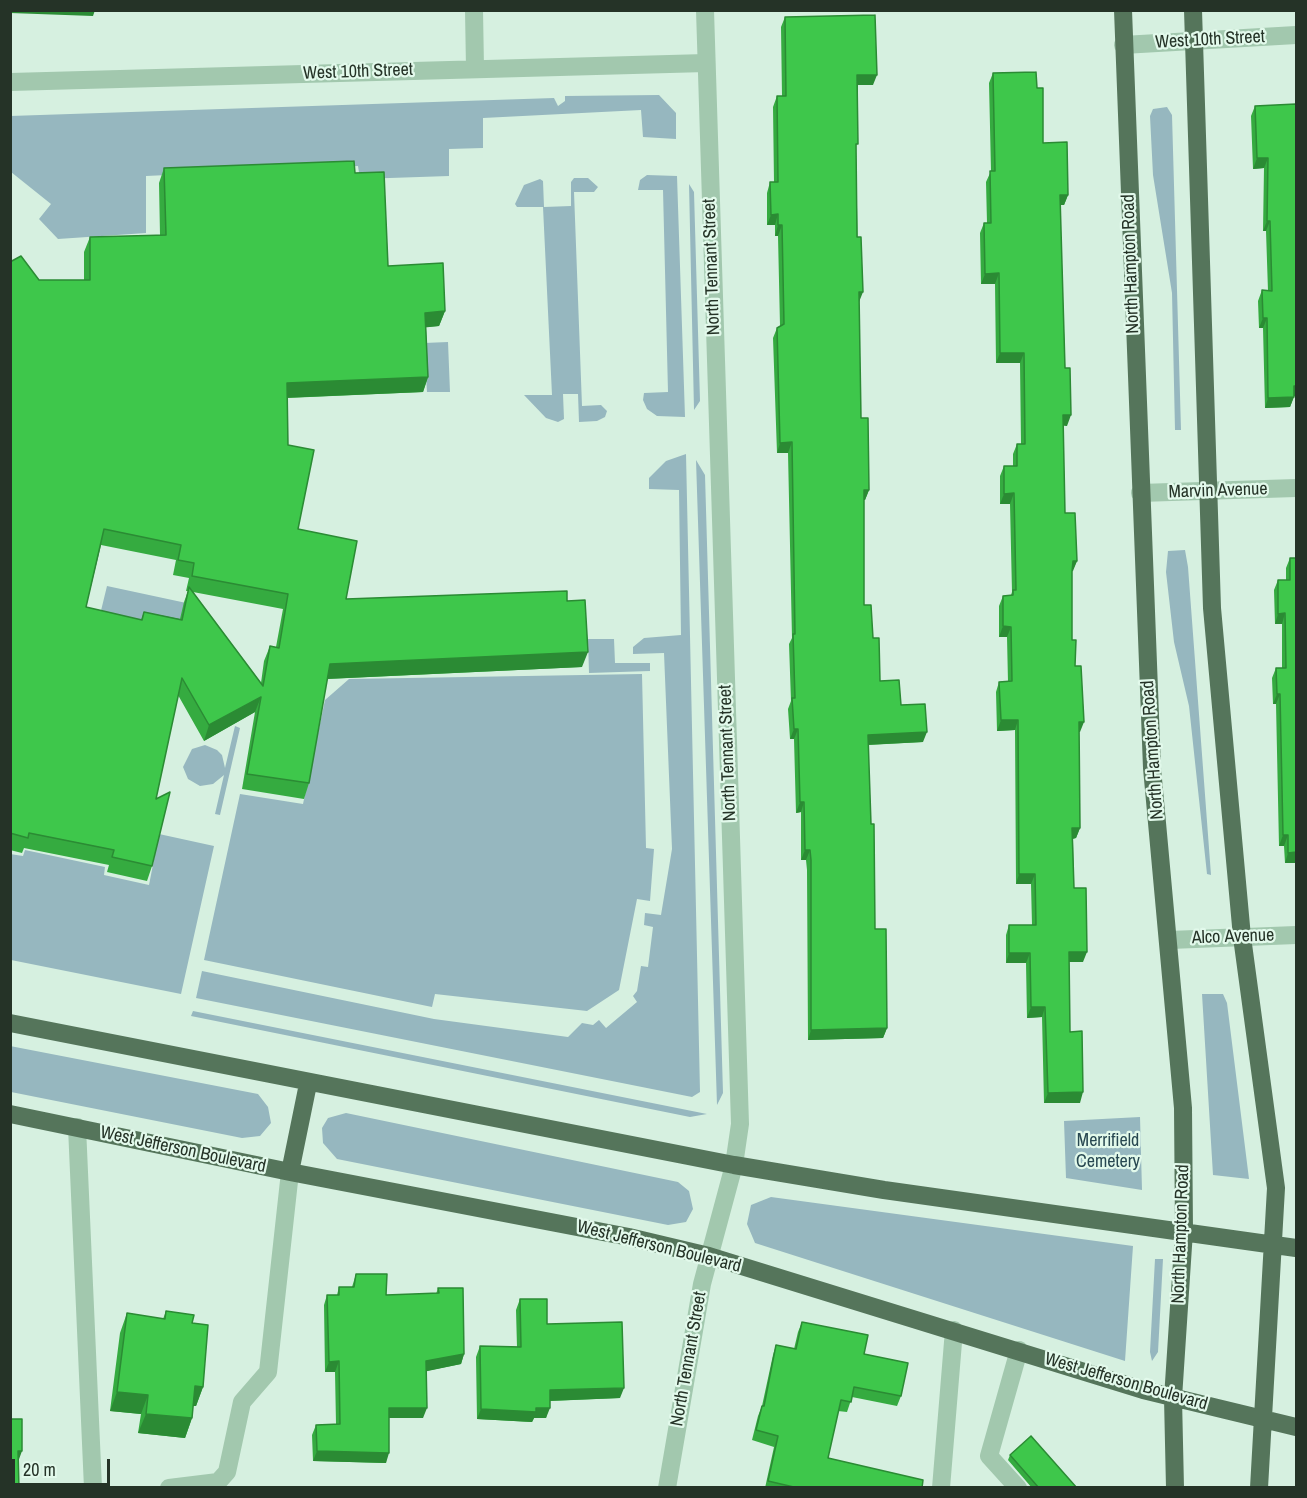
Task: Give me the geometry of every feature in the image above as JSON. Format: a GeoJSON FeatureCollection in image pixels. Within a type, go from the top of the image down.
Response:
{"type":"FeatureCollection","features":[{"type":"Feature","properties":{"kind":"main road","name":"North Hampton Road"},"geometry":{"type":"LineString","coordinates":[[1123,10],[1152,768],[1170,940],[1184,1108],[1184,1231],[1173,1398],[1176,1488]]}},
{"type":"Feature","properties":{"kind":"main road"},"geometry":{"type":"LineString","coordinates":[[1193,10],[1212,608],[1242,937],[1276,1188],[1259,1488]]}},
{"type":"Feature","properties":{"kind":"main road"},"geometry":{"type":"LineString","coordinates":[[10,1023],[308,1084],[734,1166],[884,1190],[1296,1248]]}},
{"type":"Feature","properties":{"kind":"main road"},"geometry":{"type":"LineString","coordinates":[[290,1172],[308,1084]]}},
{"type":"Feature","properties":{"kind":"main road","name":"West Jefferson Boulevard"},"geometry":{"type":"LineString","coordinates":[[10,1114],[290,1172],[629,1236],[710,1256],[1173,1398],[1296,1427]]}},
{"type":"Feature","properties":{"kind":"street"},"geometry":{"type":"LineString","coordinates":[[474,10],[475,68]]}},
{"type":"Feature","properties":{"kind":"street","name":"North Tennant Street"},"geometry":{"type":"LineString","coordinates":[[667,1488],[702,1284],[734,1166],[740,1124],[705,10]]}},
{"type":"Feature","properties":{"kind":"street","name":"West 10th Street"},"geometry":{"type":"LineString","coordinates":[[1123,45],[1296,35]]}},
{"type":"Feature","properties":{"kind":"street","name":"West 10th Street"},"geometry":{"type":"LineString","coordinates":[[10,82],[706,63]]}},
{"type":"Feature","properties":{"kind":"street","name":"Marvin Avenue"},"geometry":{"type":"LineString","coordinates":[[1140,493],[1296,488]]}},
{"type":"Feature","properties":{"kind":"street","name":"Alco Avenue"},"geometry":{"type":"LineString","coordinates":[[1170,940],[1296,935]]}},
{"type":"Feature","properties":{"kind":"street"},"geometry":{"type":"LineString","coordinates":[[77,1127],[93,1488]]}},
{"type":"Feature","properties":{"kind":"street"},"geometry":{"type":"LineString","coordinates":[[169,1488],[218,1482],[227,1472],[242,1402],[268,1372],[290,1172]]}},
{"type":"Feature","properties":{"kind":"street"},"geometry":{"type":"LineString","coordinates":[[941,1488],[954,1330]]}},
{"type":"Feature","properties":{"kind":"street"},"geometry":{"type":"LineString","coordinates":[[1018,1488],[989,1456],[1019,1350]]}},
{"type":"Feature","properties":{"kind":"green space"},"geometry":{"type":"Polygon","coordinates":[[[659,95],[676,113],[676,139],[643,137],[641,110],[483,118],[483,148],[449,149],[449,176],[360,179],[358,166],[146,176],[146,233],[58,239],[39,219],[51,204],[11,172],[10,116],[554,98],[558,106],[565,101],[565,96],[659,95]]]}},
{"type":"Feature","properties":{"kind":"green space"},"geometry":{"type":"Polygon","coordinates":[[[1167,107],[1172,115],[1181,430],[1175,430],[1172,293],[1153,175],[1150,116],[1153,109],[1167,107]]]}},
{"type":"Feature","properties":{"kind":"green space"},"geometry":{"type":"Polygon","coordinates":[[[647,175],[677,176],[685,417],[657,416],[647,409],[643,400],[644,393],[668,392],[663,190],[638,190],[640,180],[647,175]]]}},
{"type":"Feature","properties":{"kind":"green space"},"geometry":{"type":"Polygon","coordinates":[[[574,178],[588,178],[598,187],[594,192],[574,192],[582,406],[601,405],[607,411],[605,417],[597,421],[579,422],[578,394],[563,394],[564,419],[558,422],[546,418],[524,395],[552,395],[543,207],[517,207],[515,204],[524,185],[540,179],[543,181],[544,207],[571,206],[571,182],[574,178]]]}},
{"type":"Feature","properties":{"kind":"green space"},"geometry":{"type":"Polygon","coordinates":[[[689,184],[694,192],[700,401],[694,410],[689,184]]]}},
{"type":"Feature","properties":{"kind":"green space"},"geometry":{"type":"Polygon","coordinates":[[[448,342],[450,392],[427,392],[424,343],[448,342]]]}},
{"type":"Feature","properties":{"kind":"green space"},"geometry":{"type":"Polygon","coordinates":[[[686,454],[700,1092],[692,1097],[196,998],[202,971],[434,1019],[568,1037],[582,1023],[593,1025],[599,1020],[606,1028],[637,1002],[633,996],[637,991],[641,966],[648,967],[653,927],[644,925],[645,913],[661,915],[672,849],[664,653],[633,654],[633,647],[644,638],[681,635],[679,490],[649,489],[649,478],[666,461],[686,454]]]}},
{"type":"Feature","properties":{"kind":"green space"},"geometry":{"type":"Polygon","coordinates":[[[696,460],[705,475],[723,1093],[717,1105],[696,460]]]}},
{"type":"Feature","properties":{"kind":"green space"},"geometry":{"type":"Polygon","coordinates":[[[1185,550],[1211,875],[1207,874],[1189,706],[1174,642],[1166,572],[1168,551],[1185,550]]]}},
{"type":"Feature","properties":{"kind":"green space"},"geometry":{"type":"Polygon","coordinates":[[[107,586],[205,607],[198,635],[98,623],[107,586]]]}},
{"type":"Feature","properties":{"kind":"green space"},"geometry":{"type":"Polygon","coordinates":[[[588,639],[614,639],[615,663],[650,663],[650,671],[589,673],[588,639]]]}},
{"type":"Feature","properties":{"kind":"green space"},"geometry":{"type":"Polygon","coordinates":[[[642,674],[646,848],[654,849],[650,901],[637,899],[619,990],[587,1011],[435,994],[432,1007],[204,960],[240,794],[303,804],[325,700],[349,679],[642,674]]]}},
{"type":"Feature","properties":{"kind":"green space"},"geometry":{"type":"Polygon","coordinates":[[[235,726],[240,728],[220,815],[215,814],[224,775],[213,784],[200,786],[188,779],[183,767],[192,749],[205,745],[222,755],[225,768],[235,726]]]}},
{"type":"Feature","properties":{"kind":"green space"},"geometry":{"type":"Polygon","coordinates":[[[159,834],[214,846],[181,994],[11,960],[10,854],[23,856],[25,850],[105,867],[104,875],[149,885],[159,834]]]}},
{"type":"Feature","properties":{"kind":"green space"},"geometry":{"type":"Polygon","coordinates":[[[1202,994],[1223,994],[1227,1003],[1249,1179],[1213,1175],[1202,994]]]}},
{"type":"Feature","properties":{"kind":"green space"},"geometry":{"type":"Polygon","coordinates":[[[193,1011],[707,1114],[690,1117],[191,1016],[193,1011]]]}},
{"type":"Feature","properties":{"kind":"green space"},"geometry":{"type":"Polygon","coordinates":[[[10,1046],[258,1094],[268,1107],[271,1123],[260,1136],[242,1138],[11,1092],[10,1046]]]}},
{"type":"Feature","properties":{"kind":"green space"},"geometry":{"type":"Polygon","coordinates":[[[346,1113],[678,1182],[689,1191],[693,1209],[686,1222],[668,1225],[337,1159],[323,1143],[322,1128],[328,1118],[346,1113]]]}},
{"type":"Feature","properties":{"kind":"green space","name":"Merrifield Cemetery"},"geometry":{"type":"Polygon","coordinates":[[[1140,1117],[1142,1190],[1066,1178],[1064,1121],[1140,1117]]]}},
{"type":"Feature","properties":{"kind":"green space"},"geometry":{"type":"Polygon","coordinates":[[[771,1197],[1133,1246],[1125,1361],[755,1243],[747,1224],[751,1205],[771,1197]]]}},
{"type":"Feature","properties":{"kind":"green space"},"geometry":{"type":"Polygon","coordinates":[[[1155,1259],[1163,1259],[1158,1352],[1152,1361],[1150,1352],[1155,1259]]]}},
{"type":"Feature","properties":{"kind":"building"},"geometry":{"type":"Polygon","coordinates":[[[875,15],[877,75],[857,75],[857,237],[861,237],[863,292],[859,292],[861,418],[868,418],[869,490],[864,490],[864,605],[871,605],[873,638],[879,638],[880,681],[899,680],[901,705],[925,704],[927,732],[868,735],[871,824],[874,824],[875,929],[886,929],[887,1028],[811,1030],[811,860],[810,850],[805,850],[804,802],[800,802],[798,729],[794,729],[792,698],[795,698],[793,634],[795,634],[792,442],[780,443],[777,328],[784,324],[782,225],[778,225],[778,214],[771,215],[770,182],[778,182],[777,96],[786,96],[785,17],[875,15]]]}},
{"type":"Feature","properties":{"kind":"building"},"geometry":{"type":"Polygon","coordinates":[[[1036,72],[1037,88],[1043,88],[1043,143],[1067,142],[1068,195],[1060,195],[1065,368],[1070,368],[1071,415],[1063,415],[1065,513],[1075,513],[1077,561],[1073,561],[1072,572],[1072,640],[1076,640],[1075,666],[1081,666],[1084,722],[1079,722],[1080,828],[1072,828],[1074,888],[1086,888],[1087,952],[1069,952],[1070,1032],[1082,1031],[1083,1092],[1048,1093],[1045,1007],[1031,1007],[1030,953],[1009,953],[1009,925],[1036,925],[1035,874],[1019,874],[1018,720],[1001,720],[999,682],[1012,681],[1011,627],[1003,626],[1003,596],[1013,595],[1013,590],[1016,590],[1014,493],[1004,494],[1004,466],[1017,466],[1017,444],[1025,444],[1024,353],[1000,353],[999,273],[985,274],[984,223],[991,223],[990,171],[995,171],[993,73],[1036,72]]]}},
{"type":"Feature","properties":{"kind":"building"},"geometry":{"type":"Polygon","coordinates":[[[1296,104],[1296,386],[1294,386],[1294,397],[1268,398],[1267,318],[1263,318],[1262,290],[1272,291],[1270,221],[1267,221],[1268,158],[1257,158],[1255,106],[1296,104]]]}},
{"type":"Feature","properties":{"kind":"building"},"geometry":{"type":"Polygon","coordinates":[[[354,161],[355,173],[384,172],[388,266],[443,263],[445,311],[425,313],[428,377],[287,383],[288,445],[314,450],[298,529],[357,541],[346,599],[567,591],[567,601],[585,600],[588,652],[330,664],[309,783],[247,774],[261,697],[209,725],[182,678],[156,799],[170,792],[152,866],[112,857],[114,850],[29,833],[28,838],[10,833],[10,262],[21,256],[39,280],[90,280],[90,237],[166,235],[164,168],[354,161]],[[104,529],[86,607],[142,620],[144,612],[182,620],[189,587],[263,686],[270,646],[279,648],[288,594],[192,576],[194,563],[178,560],[181,545],[104,529]]]}},
{"type":"Feature","properties":{"kind":"building"},"geometry":{"type":"Polygon","coordinates":[[[1290,558],[1296,558],[1296,852],[1288,853],[1288,835],[1283,835],[1280,694],[1277,694],[1276,668],[1286,668],[1285,613],[1278,614],[1278,580],[1290,580],[1290,558]]]}},
{"type":"Feature","properties":{"kind":"building"},"geometry":{"type":"Polygon","coordinates":[[[356,1274],[387,1274],[386,1295],[439,1293],[438,1288],[463,1288],[464,1354],[426,1361],[427,1408],[389,1408],[389,1453],[317,1451],[316,1425],[340,1424],[339,1361],[329,1362],[327,1295],[339,1295],[339,1287],[354,1287],[356,1274]]]}},
{"type":"Feature","properties":{"kind":"building"},"geometry":{"type":"Polygon","coordinates":[[[520,1299],[547,1299],[547,1324],[622,1322],[624,1388],[550,1390],[550,1408],[536,1408],[536,1412],[481,1409],[480,1346],[521,1347],[520,1299]]]}},
{"type":"Feature","properties":{"kind":"building"},"geometry":{"type":"Polygon","coordinates":[[[166,1311],[194,1315],[192,1323],[208,1325],[203,1387],[195,1386],[192,1418],[146,1414],[148,1395],[117,1392],[127,1313],[165,1319],[166,1311]]]}},
{"type":"Feature","properties":{"kind":"building"},"geometry":{"type":"Polygon","coordinates":[[[802,1322],[868,1335],[864,1354],[908,1363],[901,1396],[854,1387],[851,1402],[841,1400],[828,1458],[923,1480],[922,1488],[798,1488],[768,1481],[778,1436],[756,1430],[762,1406],[764,1406],[776,1345],[796,1349],[802,1322]]]}},
{"type":"Feature","properties":{"kind":"building"},"geometry":{"type":"Polygon","coordinates":[[[10,1419],[22,1419],[22,1451],[18,1451],[19,1488],[10,1488],[10,1419]]]}},
{"type":"Feature","properties":{"kind":"building"},"geometry":{"type":"Polygon","coordinates":[[[1031,1436],[1077,1488],[1039,1488],[1010,1455],[1031,1436]]]}}]}
